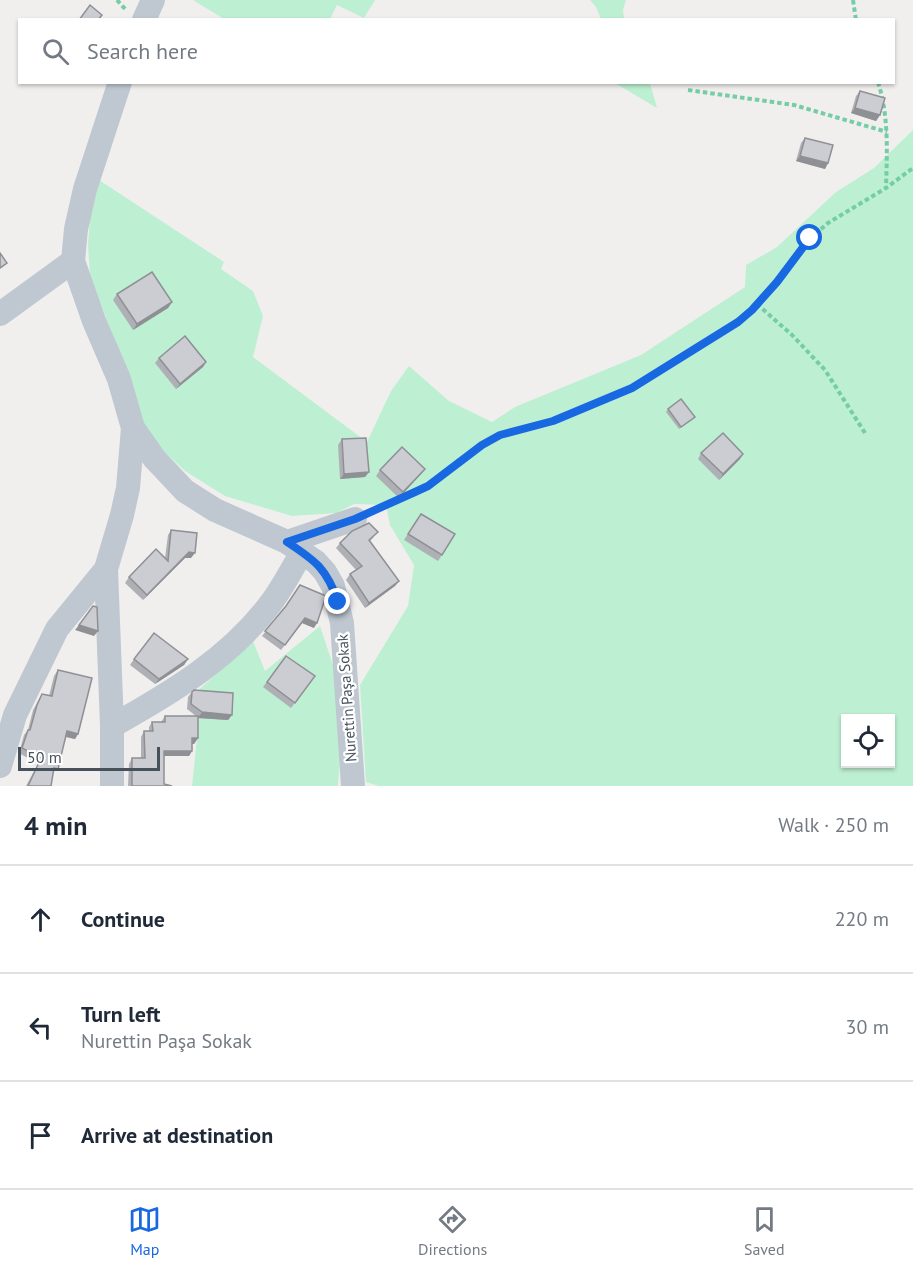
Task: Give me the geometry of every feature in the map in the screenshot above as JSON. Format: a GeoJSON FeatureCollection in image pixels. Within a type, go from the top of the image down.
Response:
{"type":"FeatureCollection","features":[{"type":"Feature","properties":{"kind":"street"},"geometry":{"type":"LineString","coordinates":[[145,18],[153,0]]}},
{"type":"Feature","properties":{"kind":"street"},"geometry":{"type":"LineString","coordinates":[[112,786],[106,569],[128,488],[133,428],[119,379],[94,321],[73,261],[76,229],[85,189],[119,84]]}},
{"type":"Feature","properties":{"kind":"street"},"geometry":{"type":"LineString","coordinates":[[0,314],[73,261]]}},
{"type":"Feature","properties":{"kind":"street","name":"Nurettin Paşa Sokak"},"geometry":{"type":"LineString","coordinates":[[133,428],[154,458],[185,491],[215,510],[294,547],[326,572],[338,602],[345,654],[353,786]]}},
{"type":"Feature","properties":{"kind":"street"},"geometry":{"type":"LineString","coordinates":[[112,726],[157,701],[203,671],[234,644],[271,604],[294,547],[355,519]]}},
{"type":"Feature","properties":{"kind":"street"},"geometry":{"type":"LineString","coordinates":[[0,766],[15,715],[57,629],[106,569]]}},
{"type":"Feature","properties":{"kind":"path"},"geometry":{"type":"LineString","coordinates":[[853,0],[856,18]]}},
{"type":"Feature","properties":{"kind":"path"},"geometry":{"type":"LineString","coordinates":[[879,84],[885,107],[887,132],[886,188]]}},
{"type":"Feature","properties":{"kind":"path"},"geometry":{"type":"LineString","coordinates":[[688,90],[794,105],[887,132]]}},
{"type":"Feature","properties":{"kind":"path"},"geometry":{"type":"LineString","coordinates":[[355,519],[428,486],[458,461],[500,435],[553,421],[632,388],[738,322],[777,282],[806,242],[828,223],[886,188],[913,168]]}},
{"type":"Feature","properties":{"kind":"path"},"geometry":{"type":"LineString","coordinates":[[757,304],[792,335],[825,370],[865,433]]}},
{"type":"Feature","properties":{"kind":"green space"},"geometry":{"type":"Polygon","coordinates":[[[193,0],[375,0],[364,18],[337,5],[330,18],[222,18],[193,0]]]}},
{"type":"Feature","properties":{"kind":"green space"},"geometry":{"type":"Polygon","coordinates":[[[590,0],[626,0],[623,10],[624,18],[601,18],[590,0]]]}},
{"type":"Feature","properties":{"kind":"green space"},"geometry":{"type":"Polygon","coordinates":[[[617,84],[650,84],[657,108],[617,84]]]}},
{"type":"Feature","properties":{"kind":"green space"},"geometry":{"type":"Polygon","coordinates":[[[913,130],[913,786],[379,786],[366,782],[360,685],[408,606],[414,565],[390,525],[386,505],[354,504],[336,513],[292,516],[225,496],[185,471],[155,443],[142,420],[128,375],[90,276],[88,245],[90,218],[99,180],[224,262],[221,269],[253,291],[263,316],[253,357],[367,442],[391,391],[409,366],[449,401],[492,422],[515,407],[641,355],[745,287],[746,265],[777,247],[836,192],[874,168],[913,130]]]}},
{"type":"Feature","properties":{"kind":"green space"},"geometry":{"type":"Polygon","coordinates":[[[320,626],[335,671],[340,758],[338,786],[192,786],[198,729],[194,694],[253,641],[265,671],[320,626]]]}},
{"type":"Feature","properties":{"kind":"building"},"geometry":{"type":"Polygon","coordinates":[[[90,5],[102,15],[100,18],[80,18],[90,5]]]}},
{"type":"Feature","properties":{"kind":"building"},"geometry":{"type":"Polygon","coordinates":[[[860,91],[885,98],[880,115],[855,108],[860,91]]]}},
{"type":"Feature","properties":{"kind":"building"},"geometry":{"type":"Polygon","coordinates":[[[805,138],[833,145],[828,163],[800,156],[805,138]]]}},
{"type":"Feature","properties":{"kind":"building"},"geometry":{"type":"Polygon","coordinates":[[[0,253],[7,263],[0,268],[0,253]]]}},
{"type":"Feature","properties":{"kind":"building"},"geometry":{"type":"Polygon","coordinates":[[[152,272],[172,302],[137,324],[117,294],[152,272]]]}},
{"type":"Feature","properties":{"kind":"building"},"geometry":{"type":"Polygon","coordinates":[[[185,336],[206,362],[180,384],[159,358],[185,336]]]}},
{"type":"Feature","properties":{"kind":"building"},"geometry":{"type":"Polygon","coordinates":[[[681,399],[695,417],[681,427],[668,409],[681,399]]]}},
{"type":"Feature","properties":{"kind":"building"},"geometry":{"type":"Polygon","coordinates":[[[723,433],[743,454],[723,474],[701,453],[723,433]]]}},
{"type":"Feature","properties":{"kind":"building"},"geometry":{"type":"Polygon","coordinates":[[[366,438],[369,472],[344,474],[342,439],[366,438]]]}},
{"type":"Feature","properties":{"kind":"building"},"geometry":{"type":"Polygon","coordinates":[[[402,447],[425,469],[403,492],[380,470],[402,447]]]}},
{"type":"Feature","properties":{"kind":"building"},"geometry":{"type":"Polygon","coordinates":[[[421,514],[455,534],[442,555],[408,534],[421,514]]]}},
{"type":"Feature","properties":{"kind":"building"},"geometry":{"type":"Polygon","coordinates":[[[369,523],[378,532],[369,540],[399,581],[369,603],[350,574],[362,566],[340,543],[352,531],[369,523]]]}},
{"type":"Feature","properties":{"kind":"building"},"geometry":{"type":"Polygon","coordinates":[[[171,530],[197,533],[195,553],[189,552],[147,595],[129,577],[156,549],[168,561],[171,530]]]}},
{"type":"Feature","properties":{"kind":"building"},"geometry":{"type":"Polygon","coordinates":[[[300,585],[326,596],[317,623],[305,618],[285,645],[265,631],[300,585]]]}},
{"type":"Feature","properties":{"kind":"building"},"geometry":{"type":"Polygon","coordinates":[[[93,606],[97,607],[98,631],[79,625],[93,606]]]}},
{"type":"Feature","properties":{"kind":"building"},"geometry":{"type":"Polygon","coordinates":[[[154,633],[188,659],[159,679],[134,659],[154,633]]]}},
{"type":"Feature","properties":{"kind":"building"},"geometry":{"type":"Polygon","coordinates":[[[286,656],[315,676],[295,703],[267,682],[286,656]]]}},
{"type":"Feature","properties":{"kind":"building"},"geometry":{"type":"Polygon","coordinates":[[[58,670],[92,678],[78,734],[67,731],[58,769],[54,768],[51,786],[28,786],[41,758],[22,748],[42,694],[52,696],[58,670]]]}},
{"type":"Feature","properties":{"kind":"building"},"geometry":{"type":"Polygon","coordinates":[[[194,690],[233,693],[232,715],[202,712],[191,704],[194,690]]]}},
{"type":"Feature","properties":{"kind":"building"},"geometry":{"type":"Polygon","coordinates":[[[165,716],[198,716],[198,738],[192,738],[192,751],[164,751],[164,784],[172,786],[132,786],[132,758],[145,758],[144,731],[153,731],[152,722],[165,722],[165,716]]]}},
{"type":"Feature","properties":{"kind":"route"},"geometry":{"type":"LineString","coordinates":[[338,602],[326,572],[316,562],[287,542],[355,519],[428,486],[458,461],[500,435],[553,421],[632,388],[738,322],[777,282],[810,238]]}}]}
